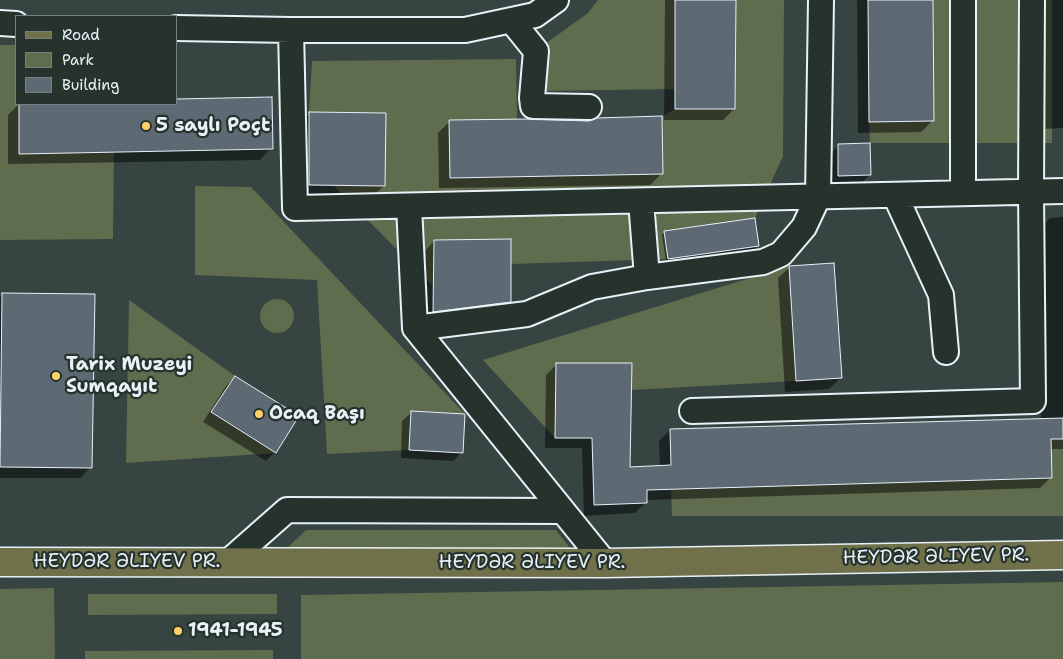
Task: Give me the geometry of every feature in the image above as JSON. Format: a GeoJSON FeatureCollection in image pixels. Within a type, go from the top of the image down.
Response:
{"type":"FeatureCollection","features":[{"type":"Feature","properties":{"kind":"main road","name":"HEYDƏR ƏLIYEV PR."},"geometry":{"type":"LineString","coordinates":[[0,562],[605,563],[1063,554]]}},
{"type":"Feature","properties":{"kind":"lane"},"geometry":{"type":"LineString","coordinates":[[178,28],[465,30],[536,15],[556,0]]}},
{"type":"Feature","properties":{"kind":"lane"},"geometry":{"type":"LineString","coordinates":[[415,328],[527,314],[592,287],[763,262],[781,254],[804,227],[818,197],[821,0]]}},
{"type":"Feature","properties":{"kind":"lane"},"geometry":{"type":"LineString","coordinates":[[963,0],[963,194]]}},
{"type":"Feature","properties":{"kind":"lane"},"geometry":{"type":"LineString","coordinates":[[692,411],[1033,401],[1030,192],[1032,0]]}},
{"type":"Feature","properties":{"kind":"lane"},"geometry":{"type":"LineString","coordinates":[[511,20],[536,51],[533,106],[589,107]]}},
{"type":"Feature","properties":{"kind":"lane"},"geometry":{"type":"LineString","coordinates":[[0,23],[15,24]]}},
{"type":"Feature","properties":{"kind":"lane"},"geometry":{"type":"LineString","coordinates":[[291,30],[295,208],[1063,191]]}},
{"type":"Feature","properties":{"kind":"lane"},"geometry":{"type":"LineString","coordinates":[[895,195],[941,295],[946,352]]}},
{"type":"Feature","properties":{"kind":"lane"},"geometry":{"type":"LineString","coordinates":[[641,201],[647,278]]}},
{"type":"Feature","properties":{"kind":"lane"},"geometry":{"type":"LineString","coordinates":[[409,206],[415,328],[605,563]]}},
{"type":"Feature","properties":{"kind":"lane"},"geometry":{"type":"LineString","coordinates":[[228,562],[287,510],[562,510]]}},
{"type":"Feature","properties":{"kind":"green space"},"geometry":{"type":"Polygon","coordinates":[[[598,0],[675,0],[675,89],[542,91],[545,44],[588,13],[598,0]]]}},
{"type":"Feature","properties":{"kind":"green space"},"geometry":{"type":"Polygon","coordinates":[[[736,0],[784,0],[783,156],[755,218],[665,231],[668,259],[511,264],[511,239],[434,240],[434,287],[334,186],[385,186],[386,113],[309,112],[312,61],[516,59],[517,119],[449,120],[450,178],[662,174],[662,117],[675,109],[735,109],[736,0]]]}},
{"type":"Feature","properties":{"kind":"green space"},"geometry":{"type":"Polygon","coordinates":[[[933,0],[1052,0],[1052,143],[870,143],[869,122],[934,121],[933,0]]]}},
{"type":"Feature","properties":{"kind":"green space"},"geometry":{"type":"Polygon","coordinates":[[[0,45],[15,45],[15,105],[19,105],[19,154],[114,152],[113,239],[0,240],[0,45]]]}},
{"type":"Feature","properties":{"kind":"green space"},"geometry":{"type":"Polygon","coordinates":[[[195,186],[251,187],[465,414],[411,411],[409,450],[327,454],[317,280],[195,275],[195,186]]]}},
{"type":"Feature","properties":{"kind":"green space"},"geometry":{"type":"Polygon","coordinates":[[[789,266],[796,381],[632,390],[632,363],[556,363],[555,438],[483,360],[789,266]]]}},
{"type":"Feature","properties":{"kind":"green space"},"geometry":{"type":"Polygon","coordinates":[[[277,299],[284,300],[289,304],[293,309],[293,323],[289,328],[284,332],[277,333],[270,332],[265,328],[261,323],[260,316],[261,309],[265,304],[270,300],[277,299]]]}},
{"type":"Feature","properties":{"kind":"green space"},"geometry":{"type":"Polygon","coordinates":[[[129,300],[235,376],[211,413],[276,453],[126,463],[129,300]]]}},
{"type":"Feature","properties":{"kind":"green space"},"geometry":{"type":"Polygon","coordinates":[[[1051,439],[1063,439],[1063,516],[672,516],[671,489],[1052,478],[1051,439]]]}},
{"type":"Feature","properties":{"kind":"green space"},"geometry":{"type":"Polygon","coordinates":[[[306,530],[556,530],[571,549],[286,549],[306,530]]]}},
{"type":"Feature","properties":{"kind":"green space"},"geometry":{"type":"Polygon","coordinates":[[[1063,582],[1063,659],[301,659],[301,595],[1063,582]]]}},
{"type":"Feature","properties":{"kind":"green space"},"geometry":{"type":"Polygon","coordinates":[[[54,588],[55,659],[0,659],[0,589],[54,588]]]}},
{"type":"Feature","properties":{"kind":"green space"},"geometry":{"type":"Polygon","coordinates":[[[88,594],[277,594],[277,614],[88,615],[88,594]]]}},
{"type":"Feature","properties":{"kind":"green space"},"geometry":{"type":"Polygon","coordinates":[[[273,650],[273,659],[85,659],[85,651],[273,650]]]}},
{"type":"Feature","properties":{"kind":"building"},"geometry":{"type":"Polygon","coordinates":[[[675,0],[736,0],[735,109],[675,109],[675,0]]]}},
{"type":"Feature","properties":{"kind":"building"},"geometry":{"type":"Polygon","coordinates":[[[868,0],[933,0],[934,121],[869,122],[868,0]]]}},
{"type":"Feature","properties":{"kind":"building","name":"5 saylı Poçt"},"geometry":{"type":"Polygon","coordinates":[[[272,97],[273,149],[19,154],[19,105],[178,105],[178,99],[272,97]]]}},
{"type":"Feature","properties":{"kind":"building"},"geometry":{"type":"Polygon","coordinates":[[[309,112],[386,113],[385,186],[309,185],[309,112]]]}},
{"type":"Feature","properties":{"kind":"building"},"geometry":{"type":"Polygon","coordinates":[[[662,116],[663,174],[450,178],[449,120],[528,119],[589,121],[597,118],[662,116]]]}},
{"type":"Feature","properties":{"kind":"building"},"geometry":{"type":"Polygon","coordinates":[[[870,143],[871,175],[838,176],[838,144],[870,143]]]}},
{"type":"Feature","properties":{"kind":"building"},"geometry":{"type":"Polygon","coordinates":[[[755,218],[759,246],[668,259],[664,231],[755,218]]]}},
{"type":"Feature","properties":{"kind":"building"},"geometry":{"type":"Polygon","coordinates":[[[511,239],[511,302],[433,312],[434,240],[511,239]]]}},
{"type":"Feature","properties":{"kind":"building"},"geometry":{"type":"Polygon","coordinates":[[[834,263],[842,378],[796,381],[789,266],[834,263]]]}},
{"type":"Feature","properties":{"kind":"building"},"geometry":{"type":"Polygon","coordinates":[[[2,293],[95,294],[92,468],[0,467],[2,293]]]}},
{"type":"Feature","properties":{"kind":"building"},"geometry":{"type":"Polygon","coordinates":[[[556,363],[632,363],[630,467],[671,465],[670,429],[1063,418],[1063,439],[1051,439],[1052,478],[647,490],[647,503],[594,505],[592,438],[555,438],[556,363]]]}},
{"type":"Feature","properties":{"kind":"building"},"geometry":{"type":"Polygon","coordinates":[[[235,376],[299,416],[276,453],[211,412],[235,376]]]}},
{"type":"Feature","properties":{"kind":"building"},"geometry":{"type":"Polygon","coordinates":[[[411,411],[465,414],[463,453],[409,450],[411,411]]]}},
{"type":"Feature","properties":{"kind":"place","name":"5 saylı Poçt"},"geometry":{"type":"Point","coordinates":[146,126]}},
{"type":"Feature","properties":{"kind":"place","name":"Tarix Muzeyi Sumqayıt"},"geometry":{"type":"Point","coordinates":[56,376]}},
{"type":"Feature","properties":{"kind":"place","name":"Ocaq Başı"},"geometry":{"type":"Point","coordinates":[259,414]}},
{"type":"Feature","properties":{"kind":"place","name":"1941-1945"},"geometry":{"type":"Point","coordinates":[178,631]}}]}
